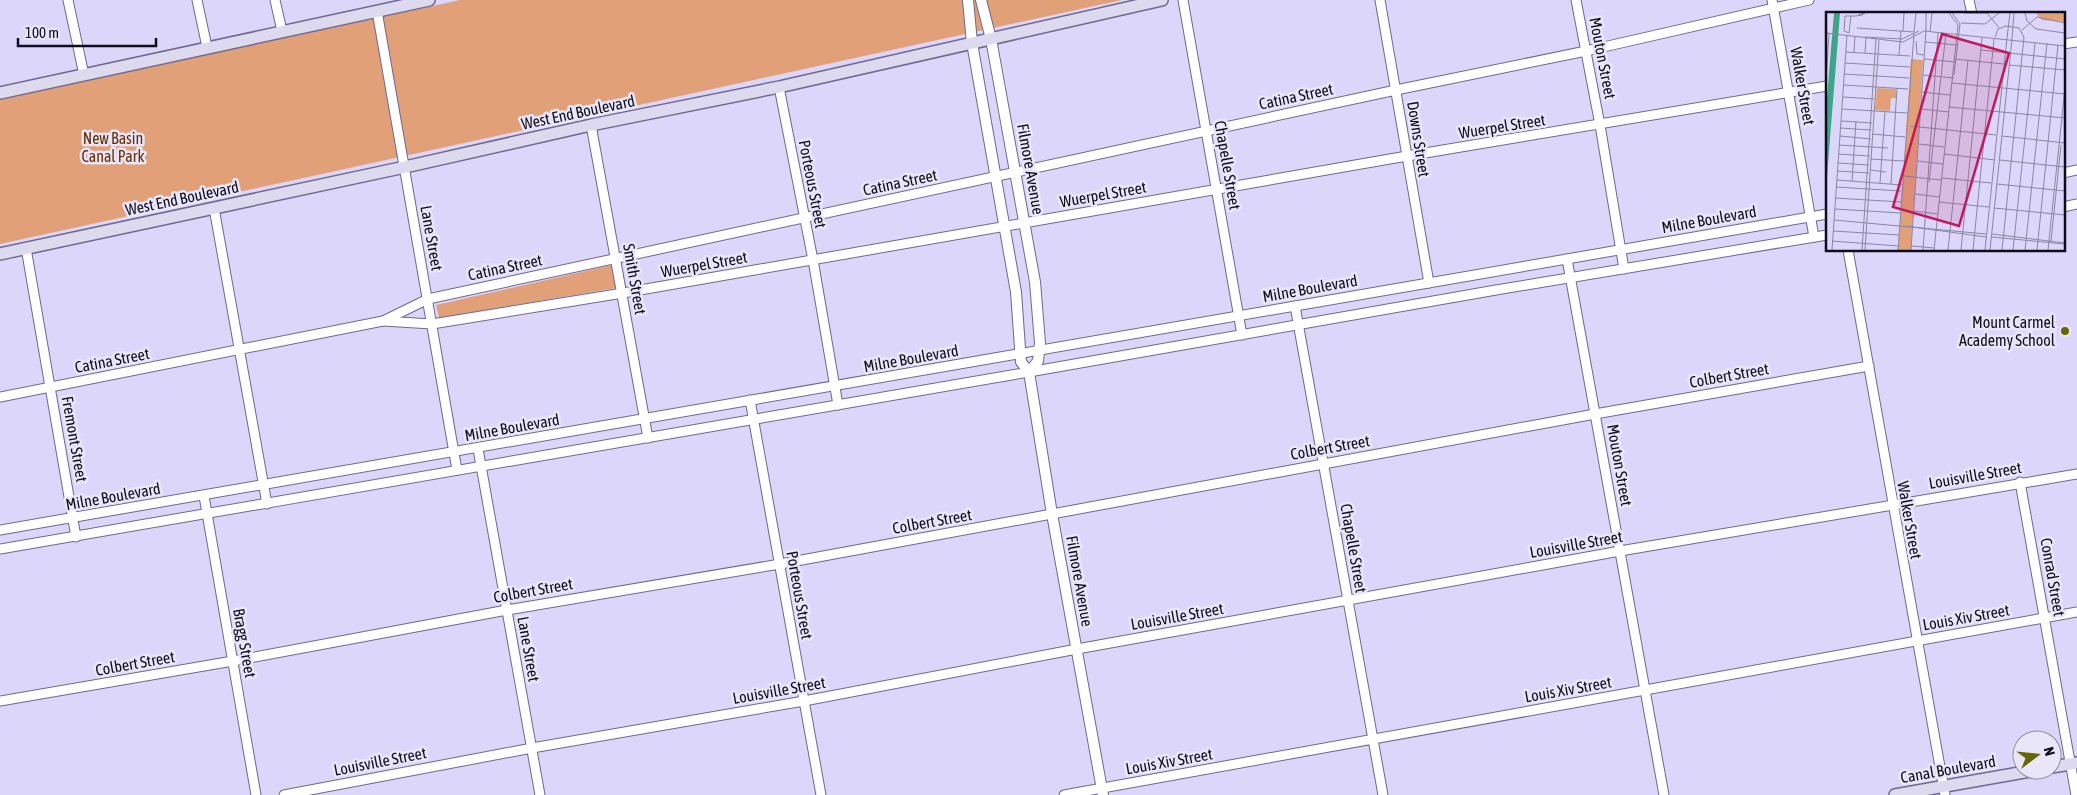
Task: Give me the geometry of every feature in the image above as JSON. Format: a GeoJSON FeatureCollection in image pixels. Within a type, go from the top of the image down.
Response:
{"type":"FeatureCollection","features":[{"type":"Feature","properties":{"kind":"main road"},"geometry":{"type":"LineString","coordinates":[[0,93],[429,0]]}},
{"type":"Feature","properties":{"kind":"main road","name":"West End Boulevard"},"geometry":{"type":"LineString","coordinates":[[0,254],[591,125],[779,87],[1162,0]]}},
{"type":"Feature","properties":{"kind":"main road","name":"Canal Boulevard"},"geometry":{"type":"LineString","coordinates":[[1895,795],[1944,791],[2012,775]]}},
{"type":"Feature","properties":{"kind":"street"},"geometry":{"type":"LineString","coordinates":[[68,0],[84,74]]}},
{"type":"Feature","properties":{"kind":"street"},"geometry":{"type":"LineString","coordinates":[[197,0],[207,47]]}},
{"type":"Feature","properties":{"kind":"street"},"geometry":{"type":"LineString","coordinates":[[275,0],[282,31]]}},
{"type":"Feature","properties":{"kind":"street","name":"Filmore Avenue"},"geometry":{"type":"LineString","coordinates":[[968,0],[972,43],[1016,292],[1021,362],[1029,372],[1052,514],[1103,792]]}},
{"type":"Feature","properties":{"kind":"street","name":"Filmore Avenue"},"geometry":{"type":"LineString","coordinates":[[981,0],[991,39],[1035,282],[1039,350],[1038,361],[1029,372]]}},
{"type":"Feature","properties":{"kind":"street","name":"Chapelle Street"},"geometry":{"type":"LineString","coordinates":[[1183,0],[1242,335]]}},
{"type":"Feature","properties":{"kind":"street","name":"Downs Street"},"geometry":{"type":"LineString","coordinates":[[1380,0],[1429,283]]}},
{"type":"Feature","properties":{"kind":"street","name":"Mouton Street"},"geometry":{"type":"LineString","coordinates":[[1576,0],[1600,125],[1624,270]]}},
{"type":"Feature","properties":{"kind":"street","name":"Catina Street"},"geometry":{"type":"LineString","coordinates":[[0,397],[382,321],[428,299],[1396,90],[1586,51],[1772,4],[1810,0]]}},
{"type":"Feature","properties":{"kind":"street","name":"Walker Street"},"geometry":{"type":"LineString","coordinates":[[1772,4],[1814,237]]}},
{"type":"Feature","properties":{"kind":"street","name":"Lane Street"},"geometry":{"type":"LineString","coordinates":[[377,12],[458,470]]}},
{"type":"Feature","properties":{"kind":"street"},"geometry":{"type":"LineString","coordinates":[[2064,44],[2077,42]]}},
{"type":"Feature","properties":{"kind":"street","name":"Wuerpel Street"},"geometry":{"type":"LineString","coordinates":[[382,321],[432,324],[623,293],[1407,156],[1826,86]]}},
{"type":"Feature","properties":{"kind":"street","name":"Porteous Street"},"geometry":{"type":"LineString","coordinates":[[779,87],[813,260],[838,405]]}},
{"type":"Feature","properties":{"kind":"street","name":"Smith Street"},"geometry":{"type":"LineString","coordinates":[[591,125],[648,438]]}},
{"type":"Feature","properties":{"kind":"street"},"geometry":{"type":"LineString","coordinates":[[2064,172],[2077,170]]}},
{"type":"Feature","properties":{"kind":"street"},"geometry":{"type":"LineString","coordinates":[[2064,207],[2077,204]]}},
{"type":"Feature","properties":{"kind":"street"},"geometry":{"type":"LineString","coordinates":[[214,208],[267,504]]}},
{"type":"Feature","properties":{"kind":"street","name":"Milne Boulevard"},"geometry":{"type":"LineString","coordinates":[[0,530],[1826,214]]}},
{"type":"Feature","properties":{"kind":"street","name":"Milne Boulevard"},"geometry":{"type":"LineString","coordinates":[[0,549],[1496,290],[1826,235]]}},
{"type":"Feature","properties":{"kind":"street","name":"Fremont Street"},"geometry":{"type":"LineString","coordinates":[[26,248],[76,537]]}},
{"type":"Feature","properties":{"kind":"street","name":"Walker Street"},"geometry":{"type":"LineString","coordinates":[[1848,251],[1944,791]]}},
{"type":"Feature","properties":{"kind":"street","name":"Mouton Street"},"geometry":{"type":"LineString","coordinates":[[1567,259],[1664,795]]}},
{"type":"Feature","properties":{"kind":"street","name":"Chapelle Street"},"geometry":{"type":"LineString","coordinates":[[1295,306],[1383,795]]}},
{"type":"Feature","properties":{"kind":"street","name":"Colbert Street"},"geometry":{"type":"LineString","coordinates":[[0,701],[233,661],[507,610],[780,564],[1324,463],[1869,366]]}},
{"type":"Feature","properties":{"kind":"street","name":"Porteous Street"},"geometry":{"type":"LineString","coordinates":[[750,400],[821,795]]}},
{"type":"Feature","properties":{"kind":"street","name":"Lane Street"},"geometry":{"type":"LineString","coordinates":[[478,448],[540,795]]}},
{"type":"Feature","properties":{"kind":"street","name":"Louisville Street"},"geometry":{"type":"LineString","coordinates":[[284,795],[532,748],[804,702],[1077,649],[1620,551],[2020,482],[2077,474]]}},
{"type":"Feature","properties":{"kind":"street","name":"Conrad Street"},"geometry":{"type":"LineString","coordinates":[[2020,482],[2074,763],[2076,795]]}},
{"type":"Feature","properties":{"kind":"street","name":"Bragg Street"},"geometry":{"type":"LineString","coordinates":[[204,496],[256,795]]}},
{"type":"Feature","properties":{"kind":"street","name":"Louis Xiv Street"},"geometry":{"type":"LineString","coordinates":[[1064,795],[1103,792],[1373,738],[2077,612]]}},
{"type":"Feature","properties":{"kind":"green space","name":"New Basin Canal Park"},"geometry":{"type":"Polygon","coordinates":[[[460,0],[1122,0],[0,244],[0,99],[460,0]]]}},
{"type":"Feature","properties":{"kind":"green space"},"geometry":{"type":"Polygon","coordinates":[[[612,265],[616,288],[439,318],[436,305],[612,265]]]}},
{"type":"Feature","properties":{"kind":"place","name":"Mount Carmel Academy School"},"geometry":{"type":"Point","coordinates":[2065,331]}}]}
